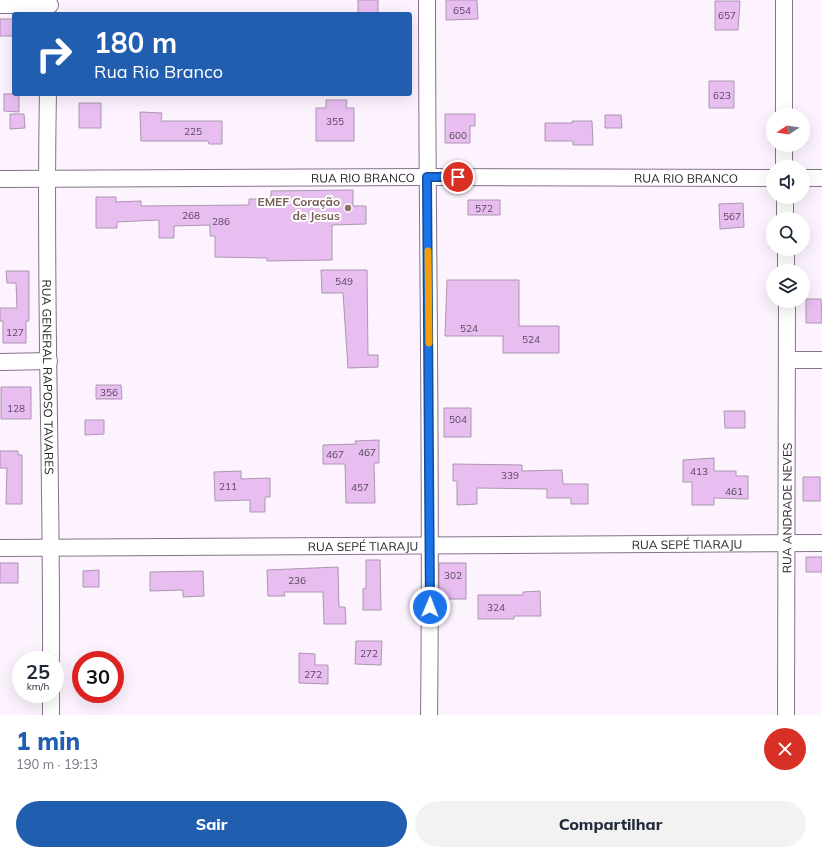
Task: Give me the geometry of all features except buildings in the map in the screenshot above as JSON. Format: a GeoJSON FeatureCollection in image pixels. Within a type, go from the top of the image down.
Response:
{"type":"FeatureCollection","features":[{"type":"Feature","properties":{"kind":"street"},"geometry":{"type":"LineString","coordinates":[[427,0],[427,177],[431,546],[429,715]]}},
{"type":"Feature","properties":{"kind":"street"},"geometry":{"type":"LineString","coordinates":[[784,0],[784,108]]}},
{"type":"Feature","properties":{"kind":"street"},"geometry":{"type":"LineString","coordinates":[[0,5],[50,6]]}},
{"type":"Feature","properties":{"kind":"street","name":"RUA GENERAL RAPOSO TAVARES"},"geometry":{"type":"LineString","coordinates":[[48,96],[47,179],[52,548],[51,651]]}},
{"type":"Feature","properties":{"kind":"street","name":"RUA RIO BRANCO"},"geometry":{"type":"LineString","coordinates":[[0,179],[427,177],[766,178]]}},
{"type":"Feature","properties":{"kind":"street"},"geometry":{"type":"LineString","coordinates":[[810,178],[822,178]]}},
{"type":"Feature","properties":{"kind":"street","name":"RUA ANDRADE NEVES"},"geometry":{"type":"LineString","coordinates":[[786,715],[787,308]]}},
{"type":"Feature","properties":{"kind":"street"},"geometry":{"type":"LineString","coordinates":[[788,360],[822,360]]}},
{"type":"Feature","properties":{"kind":"street"},"geometry":{"type":"LineString","coordinates":[[0,362],[49,361]]}},
{"type":"Feature","properties":{"kind":"street","name":"RUA SEPÉ TIARAJU"},"geometry":{"type":"LineString","coordinates":[[0,548],[822,544]]}},
{"type":"Feature","properties":{"kind":"street"},"geometry":{"type":"LineString","coordinates":[[51,703],[51,715]]}},
{"type":"Feature","properties":{"kind":"slow traffic"},"geometry":{"type":"LineString","coordinates":[[428,251],[429,343]]}},
{"type":"Feature","properties":{"kind":"place","name":"EMEF Coração de Jesus"},"geometry":{"type":"Point","coordinates":[348,208]}},
{"type":"Feature","properties":{"kind":"route"},"geometry":{"type":"LineString","coordinates":[[430,607],[431,530],[427,177],[458,177]]}}]}
